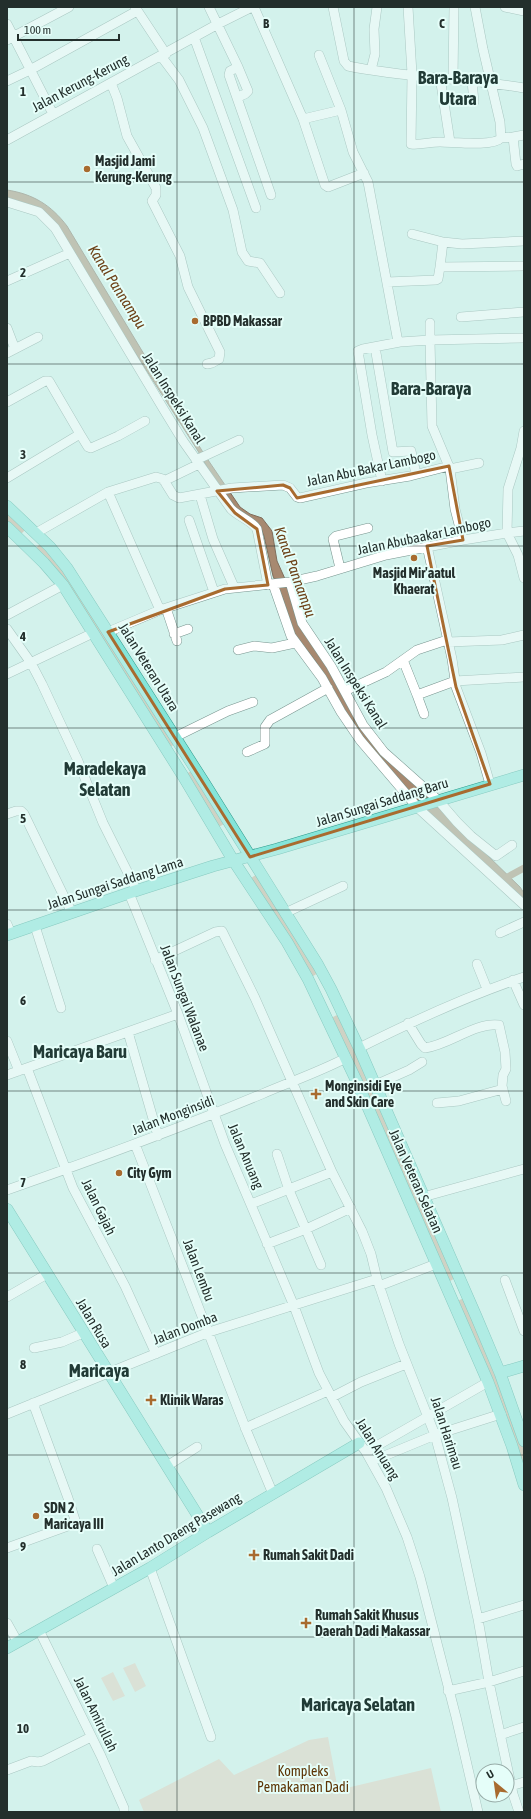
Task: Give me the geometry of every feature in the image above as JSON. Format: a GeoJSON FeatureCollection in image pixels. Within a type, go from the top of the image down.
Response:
{"type":"FeatureCollection","features":[{"type":"Feature","properties":{"kind":"main road","name":"Jalan Veteran Utara"},"geometry":{"type":"LineString","coordinates":[[7,506],[57,554],[190,760],[250,857]]}},
{"type":"Feature","properties":{"kind":"main road","name":"Jalan Veteran Utara"},"geometry":{"type":"LineString","coordinates":[[7,527],[44,563],[62,585],[170,756],[233,860]]}},
{"type":"Feature","properties":{"kind":"main road"},"geometry":{"type":"LineString","coordinates":[[170,756],[182,748]]}},
{"type":"Feature","properties":{"kind":"main road"},"geometry":{"type":"LineString","coordinates":[[178,769],[190,760]]}},
{"type":"Feature","properties":{"kind":"main road","name":"Jalan Sungai Saddang Baru"},"geometry":{"type":"LineString","coordinates":[[233,860],[250,857],[524,775]]}},
{"type":"Feature","properties":{"kind":"main road","name":"Jalan Veteran Selatan"},"geometry":{"type":"LineString","coordinates":[[250,857],[318,965],[359,1048],[500,1373],[524,1441]]}},
{"type":"Feature","properties":{"kind":"main road","name":"Jalan Sungai Saddang Lama"},"geometry":{"type":"LineString","coordinates":[[8,931],[35,926],[133,892],[233,860]]}},
{"type":"Feature","properties":{"kind":"main road","name":"Jalan Veteran Selatan"},"geometry":{"type":"LineString","coordinates":[[233,860],[287,942],[317,996],[346,1058],[488,1382],[501,1414],[524,1485]]}},
{"type":"Feature","properties":{"kind":"main road"},"geometry":{"type":"LineString","coordinates":[[317,996],[331,989]]}},
{"type":"Feature","properties":{"kind":"main road","name":"Jalan Rusa"},"geometry":{"type":"LineString","coordinates":[[7,1209],[107,1373],[208,1532]]}},
{"type":"Feature","properties":{"kind":"main road"},"geometry":{"type":"LineString","coordinates":[[448,1288],[461,1282]]}},
{"type":"Feature","properties":{"kind":"main road"},"geometry":{"type":"LineString","coordinates":[[500,1373],[524,1366]]}},
{"type":"Feature","properties":{"kind":"main road","name":"Jalan Lanto Daeng Pasewang"},"geometry":{"type":"LineString","coordinates":[[7,1648],[150,1568],[273,1494],[363,1448]]}},
{"type":"Feature","properties":{"kind":"street"},"geometry":{"type":"LineString","coordinates":[[10,38],[69,7]]}},
{"type":"Feature","properties":{"kind":"street"},"geometry":{"type":"LineString","coordinates":[[210,7],[248,91],[246,94],[238,97],[271,195]]}},
{"type":"Feature","properties":{"kind":"street"},"geometry":{"type":"LineString","coordinates":[[251,7],[303,119],[327,186],[364,173]]}},
{"type":"Feature","properties":{"kind":"street","name":"Jalan Kerung-Kerung"},"geometry":{"type":"LineString","coordinates":[[7,140],[194,38],[218,24],[234,11],[251,7]]}},
{"type":"Feature","properties":{"kind":"street"},"geometry":{"type":"LineString","coordinates":[[333,7],[346,64],[371,70],[490,82],[524,88]]}},
{"type":"Feature","properties":{"kind":"street"},"geometry":{"type":"LineString","coordinates":[[371,70],[375,54],[374,29],[377,7]]}},
{"type":"Feature","properties":{"kind":"street"},"geometry":{"type":"LineString","coordinates":[[408,7],[412,74],[411,144],[450,142],[478,143],[498,141],[501,138],[524,136]]}},
{"type":"Feature","properties":{"kind":"street"},"geometry":{"type":"LineString","coordinates":[[453,79],[454,7]]}},
{"type":"Feature","properties":{"kind":"street"},"geometry":{"type":"LineString","coordinates":[[475,7],[501,128],[501,138]]}},
{"type":"Feature","properties":{"kind":"street"},"geometry":{"type":"LineString","coordinates":[[505,7],[524,11]]}},
{"type":"Feature","properties":{"kind":"street"},"geometry":{"type":"LineString","coordinates":[[7,81],[30,70],[136,9],[164,55],[203,128],[233,210],[238,238],[243,254],[248,261],[258,262],[262,265],[280,293]]}},
{"type":"Feature","properties":{"kind":"street"},"geometry":{"type":"LineString","coordinates":[[7,24],[10,38],[30,70],[53,114]]}},
{"type":"Feature","properties":{"kind":"street"},"geometry":{"type":"LineString","coordinates":[[194,38],[256,208]]}},
{"type":"Feature","properties":{"kind":"street"},"geometry":{"type":"LineString","coordinates":[[319,55],[341,110],[353,152],[370,187],[398,342]]}},
{"type":"Feature","properties":{"kind":"street"},"geometry":{"type":"LineString","coordinates":[[440,77],[450,142]]}},
{"type":"Feature","properties":{"kind":"street"},"geometry":{"type":"LineString","coordinates":[[472,81],[474,102]]}},
{"type":"Feature","properties":{"kind":"street"},"geometry":{"type":"LineString","coordinates":[[111,83],[117,98],[127,136],[156,188],[156,195],[152,201],[180,256],[188,287],[220,352],[219,359],[207,364]]}},
{"type":"Feature","properties":{"kind":"street"},"geometry":{"type":"LineString","coordinates":[[303,119],[341,110]]}},
{"type":"Feature","properties":{"kind":"street"},"geometry":{"type":"LineString","coordinates":[[513,137],[521,165]]}},
{"type":"Feature","properties":{"kind":"street","name":"Jalan Inspeksi Kanal"},"geometry":{"type":"LineString","coordinates":[[9,204],[39,212],[55,228],[164,410],[235,513],[253,524],[257,529],[272,584],[287,629],[295,642],[312,663],[341,712],[360,740],[419,807]]}},
{"type":"Feature","properties":{"kind":"street"},"geometry":{"type":"LineString","coordinates":[[412,234],[443,242],[462,244],[524,241]]}},
{"type":"Feature","properties":{"kind":"street"},"geometry":{"type":"LineString","coordinates":[[387,282],[436,280],[438,278],[443,242]]}},
{"type":"Feature","properties":{"kind":"street"},"geometry":{"type":"LineString","coordinates":[[7,281],[70,253]]}},
{"type":"Feature","properties":{"kind":"street"},"geometry":{"type":"LineString","coordinates":[[440,267],[524,266]]}},
{"type":"Feature","properties":{"kind":"street"},"geometry":{"type":"LineString","coordinates":[[461,317],[524,312]]}},
{"type":"Feature","properties":{"kind":"street"},"geometry":{"type":"LineString","coordinates":[[430,324],[432,426],[449,468],[455,509],[463,540]]}},
{"type":"Feature","properties":{"kind":"street"},"geometry":{"type":"LineString","coordinates":[[7,328],[11,351],[38,337]]}},
{"type":"Feature","properties":{"kind":"street"},"geometry":{"type":"LineString","coordinates":[[382,481],[357,354],[359,350],[398,342],[524,338]]}},
{"type":"Feature","properties":{"kind":"street"},"geometry":{"type":"LineString","coordinates":[[375,347],[393,452],[411,451],[416,474]]}},
{"type":"Feature","properties":{"kind":"street"},"geometry":{"type":"LineString","coordinates":[[7,402],[45,381],[49,381],[88,447],[91,448],[118,436],[145,421]]}},
{"type":"Feature","properties":{"kind":"street","name":"Jalan Abubaakar Lambogo"},"geometry":{"type":"LineString","coordinates":[[108,632],[163,609],[234,587],[289,582],[317,576],[386,555],[427,546],[507,533],[508,489],[520,464],[524,431]]}},
{"type":"Feature","properties":{"kind":"street"},"geometry":{"type":"LineString","coordinates":[[7,478],[80,434]]}},
{"type":"Feature","properties":{"kind":"street"},"geometry":{"type":"LineString","coordinates":[[36,533],[108,492],[156,477],[164,481],[208,453],[239,440]]}},
{"type":"Feature","properties":{"kind":"street","name":"Jalan Abu Bakar Lambogo"},"geometry":{"type":"LineString","coordinates":[[164,481],[176,497],[200,495],[232,488],[283,485],[288,486],[297,497],[300,498],[416,474],[479,463]]}},
{"type":"Feature","properties":{"kind":"street"},"geometry":{"type":"LineString","coordinates":[[108,492],[175,637],[188,629]]}},
{"type":"Feature","properties":{"kind":"street"},"geometry":{"type":"LineString","coordinates":[[200,495],[213,539],[234,587]]}},
{"type":"Feature","properties":{"kind":"street"},"geometry":{"type":"LineString","coordinates":[[189,520],[214,592]]}},
{"type":"Feature","properties":{"kind":"street"},"geometry":{"type":"LineString","coordinates":[[340,568],[333,539],[336,536],[368,528]]}},
{"type":"Feature","properties":{"kind":"street"},"geometry":{"type":"LineString","coordinates":[[524,530],[507,533],[523,563],[524,578]]}},
{"type":"Feature","properties":{"kind":"street"},"geometry":{"type":"LineString","coordinates":[[427,546],[459,697],[481,753],[490,784]]}},
{"type":"Feature","properties":{"kind":"street","name":"Jalan Inspeksi Kanal"},"geometry":{"type":"LineString","coordinates":[[289,582],[302,623],[326,657],[363,726],[384,752],[437,801],[457,822],[494,855],[498,855],[512,845]]}},
{"type":"Feature","properties":{"kind":"street"},"geometry":{"type":"LineString","coordinates":[[7,616],[62,585]]}},
{"type":"Feature","properties":{"kind":"street","name":"Jalan Sungai Walanae"},"geometry":{"type":"LineString","coordinates":[[7,628],[31,663],[70,743],[133,892],[155,960],[178,1014],[214,1114]]}},
{"type":"Feature","properties":{"kind":"street"},"geometry":{"type":"LineString","coordinates":[[7,674],[93,633]]}},
{"type":"Feature","properties":{"kind":"street"},"geometry":{"type":"LineString","coordinates":[[345,691],[386,672],[427,646],[447,641],[502,640],[524,634]]}},
{"type":"Feature","properties":{"kind":"street"},"geometry":{"type":"LineString","coordinates":[[238,650],[254,646],[272,648],[295,642]]}},
{"type":"Feature","properties":{"kind":"street"},"geometry":{"type":"LineString","coordinates":[[404,660],[424,714]]}},
{"type":"Feature","properties":{"kind":"street"},"geometry":{"type":"LineString","coordinates":[[417,695],[455,681],[524,676]]}},
{"type":"Feature","properties":{"kind":"street"},"geometry":{"type":"LineString","coordinates":[[247,752],[265,744],[265,727],[270,720],[328,688]]}},
{"type":"Feature","properties":{"kind":"street"},"geometry":{"type":"LineString","coordinates":[[175,737],[228,711],[253,702]]}},
{"type":"Feature","properties":{"kind":"street"},"geometry":{"type":"LineString","coordinates":[[419,807],[524,905]]}},
{"type":"Feature","properties":{"kind":"street"},"geometry":{"type":"LineString","coordinates":[[7,814],[16,810],[21,811],[72,913]]}},
{"type":"Feature","properties":{"kind":"street"},"geometry":{"type":"LineString","coordinates":[[285,913],[343,886]]}},
{"type":"Feature","properties":{"kind":"street"},"geometry":{"type":"LineString","coordinates":[[500,934],[524,922]]}},
{"type":"Feature","properties":{"kind":"street"},"geometry":{"type":"LineString","coordinates":[[35,926],[61,1008]]}},
{"type":"Feature","properties":{"kind":"street","name":"Jalan Harimau"},"geometry":{"type":"LineString","coordinates":[[155,960],[215,932],[222,931],[255,998],[332,1172],[351,1208],[371,1254],[378,1282],[406,1364],[429,1416],[435,1435],[452,1498],[478,1619],[489,1682],[506,1763]]}},
{"type":"Feature","properties":{"kind":"street"},"geometry":{"type":"LineString","coordinates":[[478,964],[487,989]]}},
{"type":"Feature","properties":{"kind":"street"},"geometry":{"type":"LineString","coordinates":[[359,1048],[408,1023],[487,989],[524,977]]}},
{"type":"Feature","properties":{"kind":"street"},"geometry":{"type":"LineString","coordinates":[[513,980],[524,1005]]}},
{"type":"Feature","properties":{"kind":"street"},"geometry":{"type":"LineString","coordinates":[[7,1075],[178,1014]]}},
{"type":"Feature","properties":{"kind":"street"},"geometry":{"type":"LineString","coordinates":[[408,1023],[425,1048],[476,1029],[492,1025],[499,1026],[503,1038],[506,1069],[502,1079],[506,1101]]}},
{"type":"Feature","properties":{"kind":"street"},"geometry":{"type":"LineString","coordinates":[[128,1032],[158,1136]]}},
{"type":"Feature","properties":{"kind":"street","name":"Jalan Gajah"},"geometry":{"type":"LineString","coordinates":[[7,1041],[23,1069],[80,1202],[125,1286],[156,1354]]}},
{"type":"Feature","properties":{"kind":"street","name":"Jalan Monginsidi"},"geometry":{"type":"LineString","coordinates":[[7,1190],[158,1136],[326,1068],[346,1058]]}},
{"type":"Feature","properties":{"kind":"street"},"geometry":{"type":"LineString","coordinates":[[375,1085],[422,1062]]}},
{"type":"Feature","properties":{"kind":"street"},"geometry":{"type":"LineString","coordinates":[[437,1103],[458,1101],[503,1089]]}},
{"type":"Feature","properties":{"kind":"street","name":"Jalan Anuang"},"geometry":{"type":"LineString","coordinates":[[214,1114],[294,1306],[319,1373],[344,1421],[372,1461],[386,1488],[407,1537],[420,1577],[448,1691],[464,1748],[478,1812]]}},
{"type":"Feature","properties":{"kind":"street","name":"Jalan Lembu"},"geometry":{"type":"LineString","coordinates":[[135,1144],[245,1428],[273,1494]]}},
{"type":"Feature","properties":{"kind":"street"},"geometry":{"type":"LineString","coordinates":[[277,1154],[289,1190],[321,1265]]}},
{"type":"Feature","properties":{"kind":"street"},"geometry":{"type":"LineString","coordinates":[[423,1196],[524,1170]]}},
{"type":"Feature","properties":{"kind":"street"},"geometry":{"type":"LineString","coordinates":[[251,1204],[332,1172]]}},
{"type":"Feature","properties":{"kind":"street"},"geometry":{"type":"LineString","coordinates":[[268,1244],[306,1229],[351,1208]]}},
{"type":"Feature","properties":{"kind":"street","name":"Jalan Domba"},"geometry":{"type":"LineString","coordinates":[[7,1414],[209,1332],[436,1264]]}},
{"type":"Feature","properties":{"kind":"street"},"geometry":{"type":"LineString","coordinates":[[7,1297],[47,1274]]}},
{"type":"Feature","properties":{"kind":"street"},"geometry":{"type":"LineString","coordinates":[[506,1280],[524,1331]]}},
{"type":"Feature","properties":{"kind":"street"},"geometry":{"type":"LineString","coordinates":[[34,1348],[62,1342],[83,1333]]}},
{"type":"Feature","properties":{"kind":"street"},"geometry":{"type":"LineString","coordinates":[[245,1428],[406,1364]]}},
{"type":"Feature","properties":{"kind":"street"},"geometry":{"type":"LineString","coordinates":[[363,1448],[429,1416],[488,1382]]}},
{"type":"Feature","properties":{"kind":"street"},"geometry":{"type":"LineString","coordinates":[[7,1548],[76,1522],[66,1491],[33,1404]]}},
{"type":"Feature","properties":{"kind":"street"},"geometry":{"type":"LineString","coordinates":[[372,1461],[435,1435],[501,1414]]}},
{"type":"Feature","properties":{"kind":"street"},"geometry":{"type":"LineString","coordinates":[[167,1466],[197,1447]]}},
{"type":"Feature","properties":{"kind":"street"},"geometry":{"type":"LineString","coordinates":[[96,1549],[114,1588]]}},
{"type":"Feature","properties":{"kind":"street"},"geometry":{"type":"LineString","coordinates":[[150,1568],[211,1737]]}},
{"type":"Feature","properties":{"kind":"street"},"geometry":{"type":"LineString","coordinates":[[478,1619],[524,1605]]}},
{"type":"Feature","properties":{"kind":"street"},"geometry":{"type":"LineString","coordinates":[[7,1623],[17,1642]]}},
{"type":"Feature","properties":{"kind":"street","name":"Jalan Amirullah"},"geometry":{"type":"LineString","coordinates":[[39,1630],[121,1800],[124,1812]]}},
{"type":"Feature","properties":{"kind":"street"},"geometry":{"type":"LineString","coordinates":[[448,1691],[489,1682],[524,1670]]}},
{"type":"Feature","properties":{"kind":"street"},"geometry":{"type":"LineString","coordinates":[[500,1735],[524,1727]]}},
{"type":"Feature","properties":{"kind":"street"},"geometry":{"type":"LineString","coordinates":[[7,1770],[31,1761],[43,1761],[91,1737]]}},
{"type":"Feature","properties":{"kind":"street","name":"Jalan Harimau"},"geometry":{"type":"LineString","coordinates":[[515,1799],[519,1812]]}},
{"type":"Feature","properties":{"kind":"highlighted area"},"geometry":{"type":"Polygon","coordinates":[[[449,466],[463,540],[427,546],[456,687],[490,784],[250,857],[108,632],[225,589],[268,585],[257,529],[235,513],[217,491],[283,485],[290,488],[297,498],[449,466]]]}},
{"type":"Feature","properties":{"kind":"green space"},"geometry":{"type":"Polygon","coordinates":[[[135,1663],[146,1686],[135,1692],[123,1668],[135,1663]]]}},
{"type":"Feature","properties":{"kind":"green space"},"geometry":{"type":"Polygon","coordinates":[[[113,1672],[125,1696],[113,1701],[101,1678],[113,1672]]]}},
{"type":"Feature","properties":{"kind":"green space","name":"Kompleks Pemakaman Dadi"},"geometry":{"type":"Polygon","coordinates":[[[328,1737],[338,1790],[431,1768],[441,1812],[144,1812],[139,1800],[219,1759],[234,1775],[309,1740],[328,1737]]]}},
{"type":"Feature","properties":{"kind":"shaded area"},"geometry":{"type":"Polygon","coordinates":[[[7,190],[25,194],[48,206],[67,226],[204,454],[240,507],[250,514],[262,518],[272,531],[277,561],[338,687],[417,787],[520,887],[524,893],[524,904],[415,800],[341,711],[316,662],[291,629],[283,599],[273,576],[264,536],[259,524],[235,511],[51,221],[7,198],[7,190]]]}},
{"type":"Feature","properties":{"kind":"shaded area"},"geometry":{"type":"Polygon","coordinates":[[[7,509],[27,528],[20,535],[7,524],[7,509]]]}},
{"type":"Feature","properties":{"kind":"shaded area"},"geometry":{"type":"Polygon","coordinates":[[[41,543],[65,573],[176,743],[168,749],[35,549],[41,543]]]}},
{"type":"Feature","properties":{"kind":"shaded area"},"geometry":{"type":"Polygon","coordinates":[[[192,770],[226,823],[215,829],[185,775],[192,770]]]}},
{"type":"Feature","properties":{"kind":"shaded area"},"geometry":{"type":"Polygon","coordinates":[[[257,874],[318,973],[310,978],[248,880],[257,874]]]}},
{"type":"Feature","properties":{"kind":"shaded area"},"geometry":{"type":"Polygon","coordinates":[[[339,1014],[455,1278],[447,1283],[329,1019],[339,1014]]]}},
{"type":"Feature","properties":{"kind":"shaded area"},"geometry":{"type":"Polygon","coordinates":[[[466,1297],[499,1372],[524,1449],[524,1481],[455,1302],[466,1297]]]}},
{"type":"Feature","properties":{"kind":"waterway"},"geometry":{"type":"LineString","coordinates":[[504,879],[524,868]]}},
{"type":"Feature","properties":{"kind":"place","name":"Masjid Jami Kerung-Kerung"},"geometry":{"type":"Point","coordinates":[87,169]}},
{"type":"Feature","properties":{"kind":"place","name":"BPBD Makassar"},"geometry":{"type":"Point","coordinates":[195,321]}},
{"type":"Feature","properties":{"kind":"place","name":"Masjid Mir'aatul Khaerat"},"geometry":{"type":"Point","coordinates":[414,558]}},
{"type":"Feature","properties":{"kind":"place","name":"Monginsidi Eye and Skin Care"},"geometry":{"type":"Point","coordinates":[316,1094]}},
{"type":"Feature","properties":{"kind":"place","name":"City Gym"},"geometry":{"type":"Point","coordinates":[119,1173]}},
{"type":"Feature","properties":{"kind":"place","name":"Klinik Waras"},"geometry":{"type":"Point","coordinates":[151,1400]}},
{"type":"Feature","properties":{"kind":"place","name":"SDN 2 Maricaya III"},"geometry":{"type":"Point","coordinates":[36,1516]}},
{"type":"Feature","properties":{"kind":"place","name":"Rumah Sakit Dadi"},"geometry":{"type":"Point","coordinates":[254,1555]}},
{"type":"Feature","properties":{"kind":"place","name":"Rumah Sakit Khusus Daerah Dadi Makassar"},"geometry":{"type":"Point","coordinates":[306,1623]}},
{"type":"Feature","properties":{"kind":"district","name":"Bara-Baraya Utara"},"geometry":{"type":"Point","coordinates":[458,88]}},
{"type":"Feature","properties":{"kind":"district","name":"Bara-Baraya"},"geometry":{"type":"Point","coordinates":[431,389]}},
{"type":"Feature","properties":{"kind":"district","name":"Maradekaya Selatan"},"geometry":{"type":"Point","coordinates":[105,779]}},
{"type":"Feature","properties":{"kind":"district","name":"Maricaya Baru"},"geometry":{"type":"Point","coordinates":[80,1052]}},
{"type":"Feature","properties":{"kind":"district","name":"Maricaya"},"geometry":{"type":"Point","coordinates":[99,1371]}},
{"type":"Feature","properties":{"kind":"district","name":"Maricaya Selatan"},"geometry":{"type":"Point","coordinates":[358,1705]}},
{"type":"Feature","properties":{"kind":"water label","name":"Kanal Pannampu"},"geometry":{"type":"Point","coordinates":[117,287]}},
{"type":"Feature","properties":{"kind":"water label","name":"Kanal Pannampu"},"geometry":{"type":"Point","coordinates":[295,572]}}]}
